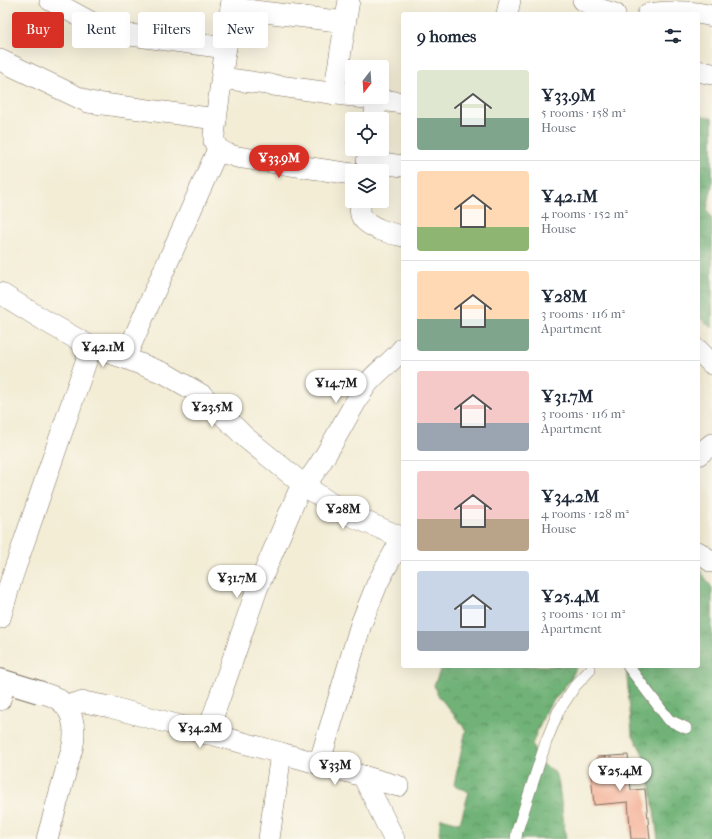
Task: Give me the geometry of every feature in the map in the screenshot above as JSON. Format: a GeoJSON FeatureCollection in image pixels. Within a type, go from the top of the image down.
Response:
{"type":"FeatureCollection","features":[{"type":"Feature","properties":{"kind":"street"},"geometry":{"type":"LineString","coordinates":[[50,0],[94,24],[116,33],[213,46]]}},
{"type":"Feature","properties":{"kind":"street"},"geometry":{"type":"LineString","coordinates":[[222,78],[343,95],[345,22],[349,0]]}},
{"type":"Feature","properties":{"kind":"street"},"geometry":{"type":"LineString","coordinates":[[507,12],[510,0]]}},
{"type":"Feature","properties":{"kind":"street"},"geometry":{"type":"LineString","coordinates":[[232,4],[345,22]]}},
{"type":"Feature","properties":{"kind":"street"},"geometry":{"type":"LineString","coordinates":[[584,4],[608,12]]}},
{"type":"Feature","properties":{"kind":"street"},"geometry":{"type":"LineString","coordinates":[[655,9],[696,12]]}},
{"type":"Feature","properties":{"kind":"street"},"geometry":{"type":"LineString","coordinates":[[700,13],[712,16]]}},
{"type":"Feature","properties":{"kind":"street"},"geometry":{"type":"LineString","coordinates":[[226,48],[214,142],[218,149],[237,157],[364,164]]}},
{"type":"Feature","properties":{"kind":"street"},"geometry":{"type":"LineString","coordinates":[[0,60],[88,102],[216,119]]}},
{"type":"Feature","properties":{"kind":"street"},"geometry":{"type":"LineString","coordinates":[[700,71],[712,74]]}},
{"type":"Feature","properties":{"kind":"street"},"geometry":{"type":"LineString","coordinates":[[370,105],[401,103]]}},
{"type":"Feature","properties":{"kind":"street"},"geometry":{"type":"LineString","coordinates":[[125,358],[218,149]]}},
{"type":"Feature","properties":{"kind":"street"},"geometry":{"type":"LineString","coordinates":[[389,165],[401,166]]}},
{"type":"Feature","properties":{"kind":"street"},"geometry":{"type":"LineString","coordinates":[[360,208],[362,218],[384,232],[401,236]]}},
{"type":"Feature","properties":{"kind":"street"},"geometry":{"type":"LineString","coordinates":[[0,293],[91,347],[166,374],[202,395],[246,438],[305,486],[345,513],[401,537]]}},
{"type":"Feature","properties":{"kind":"street"},"geometry":{"type":"LineString","coordinates":[[0,618],[91,347]]}},
{"type":"Feature","properties":{"kind":"street"},"geometry":{"type":"LineString","coordinates":[[207,734],[257,590],[298,493],[305,486],[336,439],[366,386],[401,350]]}},
{"type":"Feature","properties":{"kind":"street"},"geometry":{"type":"LineString","coordinates":[[700,352],[712,364]]}},
{"type":"Feature","properties":{"kind":"street"},"geometry":{"type":"LineString","coordinates":[[700,453],[712,444]]}},
{"type":"Feature","properties":{"kind":"street"},"geometry":{"type":"LineString","coordinates":[[319,764],[361,624],[378,582],[401,542]]}},
{"type":"Feature","properties":{"kind":"street"},"geometry":{"type":"LineString","coordinates":[[700,553],[712,562]]}},
{"type":"Feature","properties":{"kind":"street"},"geometry":{"type":"LineString","coordinates":[[2,688],[39,692],[55,697],[65,705],[73,718],[75,732],[73,746],[47,839]]}},
{"type":"Feature","properties":{"kind":"street"},"geometry":{"type":"LineString","coordinates":[[65,705],[84,702],[110,707],[398,786]]}},
{"type":"Feature","properties":{"kind":"street"},"geometry":{"type":"LineString","coordinates":[[269,839],[281,753]]}},
{"type":"Feature","properties":{"kind":"street"},"geometry":{"type":"LineString","coordinates":[[363,776],[394,839]]}},
{"type":"Feature","properties":{"kind":"lane"},"geometry":{"type":"LineString","coordinates":[[630,668],[669,720],[686,728]]}},
{"type":"Feature","properties":{"kind":"lane"},"geometry":{"type":"LineString","coordinates":[[516,839],[517,831],[546,742],[558,712],[575,686],[590,670]]}},
{"type":"Feature","properties":{"kind":"green space"},"geometry":{"type":"Polygon","coordinates":[[[700,115],[712,118],[712,185],[707,210],[712,220],[712,328],[700,318],[700,115]]]}},
{"type":"Feature","properties":{"kind":"green space"},"geometry":{"type":"Polygon","coordinates":[[[700,570],[712,588],[712,839],[658,839],[647,762],[632,733],[626,668],[700,668],[700,570]]]}},
{"type":"Feature","properties":{"kind":"green space"},"geometry":{"type":"Polygon","coordinates":[[[441,668],[576,668],[570,680],[546,710],[532,744],[541,764],[553,770],[558,779],[566,839],[442,839],[439,833],[441,818],[460,823],[469,792],[454,785],[466,730],[437,694],[434,685],[441,668]]]}},
{"type":"Feature","properties":{"kind":"building"},"geometry":{"type":"Polygon","coordinates":[[[628,755],[631,790],[645,789],[650,839],[631,839],[628,802],[594,805],[590,764],[598,763],[597,757],[628,755]]]}}]}
